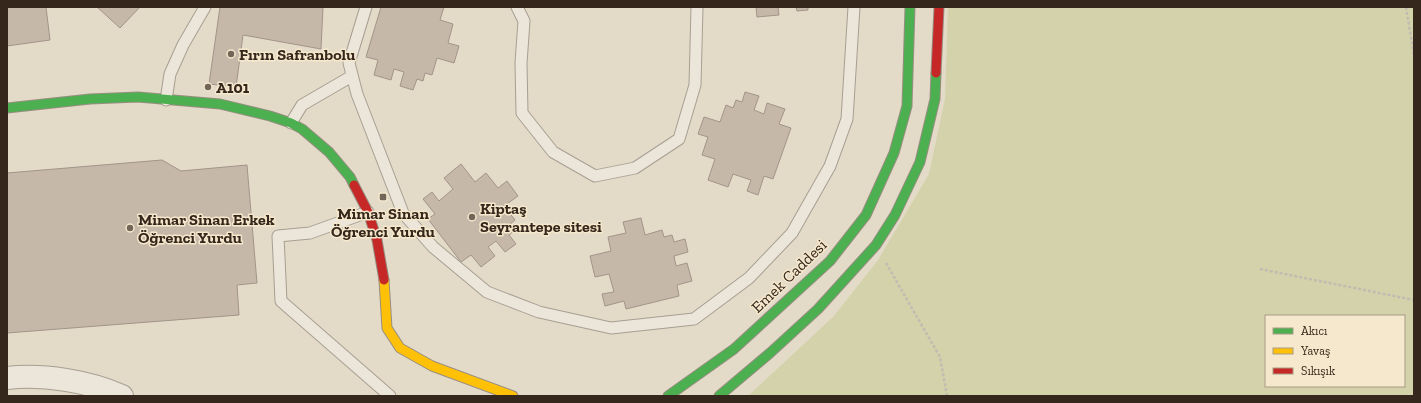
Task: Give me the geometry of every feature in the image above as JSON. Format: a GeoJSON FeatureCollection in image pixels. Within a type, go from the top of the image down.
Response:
{"type":"FeatureCollection","features":[{"type":"Feature","properties":{"kind":"street","name":"Emek Caddesi"},"geometry":{"type":"LineString","coordinates":[[668,396],[734,349],[830,262],[866,215],[894,153],[907,106],[910,7]]}},
{"type":"Feature","properties":{"kind":"street"},"geometry":{"type":"LineString","coordinates":[[719,396],[818,309],[876,245],[895,215],[920,162],[935,99],[939,7]]}},
{"type":"Feature","properties":{"kind":"street"},"geometry":{"type":"LineString","coordinates":[[7,108],[90,99],[138,97],[220,104],[270,116],[291,123],[302,129],[329,152],[350,177],[368,212],[378,240],[385,286],[387,328],[400,348],[432,366],[513,396]]}},
{"type":"Feature","properties":{"kind":"street"},"geometry":{"type":"LineString","coordinates":[[7,378],[56,379],[91,386],[122,396]]}},
{"type":"Feature","properties":{"kind":"lane"},"geometry":{"type":"LineString","coordinates":[[166,100],[170,74],[183,45],[205,7]]}},
{"type":"Feature","properties":{"kind":"lane"},"geometry":{"type":"LineString","coordinates":[[366,7],[349,63],[357,94],[403,213],[433,247],[487,292],[539,312],[611,328],[694,319],[749,278],[792,233],[830,166],[847,119],[854,7]]}},
{"type":"Feature","properties":{"kind":"lane"},"geometry":{"type":"LineString","coordinates":[[517,7],[524,21],[521,63],[522,113],[553,152],[595,176],[635,168],[679,139],[695,85],[697,7]]}},
{"type":"Feature","properties":{"kind":"lane"},"geometry":{"type":"LineString","coordinates":[[291,123],[302,105],[352,76]]}},
{"type":"Feature","properties":{"kind":"lane"},"geometry":{"type":"LineString","coordinates":[[368,212],[310,233],[278,236],[281,301],[390,396]]}},
{"type":"Feature","properties":{"kind":"path"},"geometry":{"type":"LineString","coordinates":[[1406,7],[1414,55]]}},
{"type":"Feature","properties":{"kind":"path"},"geometry":{"type":"LineString","coordinates":[[876,245],[940,357],[947,396]]}},
{"type":"Feature","properties":{"kind":"path"},"geometry":{"type":"LineString","coordinates":[[1260,269],[1414,300]]}},
{"type":"Feature","properties":{"kind":"green space"},"geometry":{"type":"Polygon","coordinates":[[[948,7],[1414,7],[1414,396],[748,396],[834,316],[878,260],[929,174],[945,99],[948,7]]]}},
{"type":"Feature","properties":{"kind":"building"},"geometry":{"type":"Polygon","coordinates":[[[7,7],[46,7],[50,40],[7,46],[7,7]]]}},
{"type":"Feature","properties":{"kind":"building"},"geometry":{"type":"Polygon","coordinates":[[[97,7],[140,7],[120,28],[97,7]]]}},
{"type":"Feature","properties":{"kind":"building"},"geometry":{"type":"Polygon","coordinates":[[[220,7],[323,7],[321,49],[243,35],[236,87],[209,84],[220,7]]]}},
{"type":"Feature","properties":{"kind":"building"},"geometry":{"type":"Polygon","coordinates":[[[381,7],[444,7],[440,20],[453,24],[448,43],[459,46],[454,63],[437,58],[432,75],[425,73],[423,81],[417,79],[413,90],[400,86],[404,72],[394,69],[391,80],[374,75],[378,60],[366,57],[381,7]]]}},
{"type":"Feature","properties":{"kind":"building"},"geometry":{"type":"Polygon","coordinates":[[[756,7],[778,7],[779,15],[757,17],[756,7]]]}},
{"type":"Feature","properties":{"kind":"building"},"geometry":{"type":"Polygon","coordinates":[[[796,7],[808,7],[808,10],[797,11],[796,7]]]}},
{"type":"Feature","properties":{"kind":"building"},"geometry":{"type":"Polygon","coordinates":[[[745,92],[759,96],[754,110],[764,114],[767,103],[785,109],[779,124],[791,128],[773,179],[764,176],[758,195],[747,191],[751,180],[733,174],[728,187],[708,180],[715,159],[702,155],[708,137],[698,134],[704,117],[720,122],[726,105],[733,108],[736,100],[742,102],[745,92]]]}},
{"type":"Feature","properties":{"kind":"building","name":"Mimar Sinan Erkek Öğrenci Yurdu"},"geometry":{"type":"Polygon","coordinates":[[[162,160],[181,171],[247,165],[257,283],[237,285],[239,315],[7,333],[7,173],[162,160]]]}},
{"type":"Feature","properties":{"kind":"building","name":"Kiptaş Seyrantepe sitesi"},"geometry":{"type":"Polygon","coordinates":[[[461,164],[475,182],[486,173],[498,188],[507,181],[518,196],[504,206],[515,220],[509,225],[514,231],[509,235],[516,244],[505,252],[496,241],[488,247],[495,256],[481,267],[471,255],[461,262],[428,219],[435,214],[423,199],[432,192],[439,201],[453,189],[444,178],[461,164]]]}},
{"type":"Feature","properties":{"kind":"building"},"geometry":{"type":"Polygon","coordinates":[[[641,218],[645,235],[662,230],[664,237],[672,235],[674,242],[685,239],[688,252],[674,256],[676,266],[687,263],[692,281],[677,285],[679,296],[626,309],[624,301],[605,306],[602,294],[614,292],[609,274],[595,277],[590,256],[611,251],[608,237],[626,233],[623,222],[641,218]]]}},
{"type":"Feature","properties":{"kind":"traffic: fast"},"geometry":{"type":"LineString","coordinates":[[668,396],[734,349],[830,261],[866,215],[894,153],[907,106],[910,7]]}},
{"type":"Feature","properties":{"kind":"traffic: fast"},"geometry":{"type":"LineString","coordinates":[[719,396],[770,353],[818,309],[876,245],[895,215],[920,162],[935,99],[936,73]]}},
{"type":"Feature","properties":{"kind":"traffic: fast"},"geometry":{"type":"LineString","coordinates":[[7,108],[90,99],[138,97],[220,104],[270,116],[291,123],[302,129],[329,152],[350,177],[354,185]]}},
{"type":"Feature","properties":{"kind":"traffic: slow"},"geometry":{"type":"LineString","coordinates":[[384,280],[387,328],[400,348],[432,366],[513,396]]}},
{"type":"Feature","properties":{"kind":"traffic: jam"},"geometry":{"type":"LineString","coordinates":[[936,73],[939,7]]}},
{"type":"Feature","properties":{"kind":"traffic: jam"},"geometry":{"type":"LineString","coordinates":[[354,185],[368,212],[377,240],[384,280]]}},
{"type":"Feature","properties":{"kind":"place","name":"Fırın Safranbolu"},"geometry":{"type":"Point","coordinates":[231,54]}},
{"type":"Feature","properties":{"kind":"place","name":"A101"},"geometry":{"type":"Point","coordinates":[208,87]}},
{"type":"Feature","properties":{"kind":"place","name":"Mimar Sinan Öğrenci Yurdu"},"geometry":{"type":"Point","coordinates":[383,197]}},
{"type":"Feature","properties":{"kind":"place","name":"Kiptaş Seyrantepe sitesi"},"geometry":{"type":"Point","coordinates":[472,217]}},
{"type":"Feature","properties":{"kind":"place","name":"Mimar Sinan Erkek Öğrenci Yurdu"},"geometry":{"type":"Point","coordinates":[130,228]}}]}
